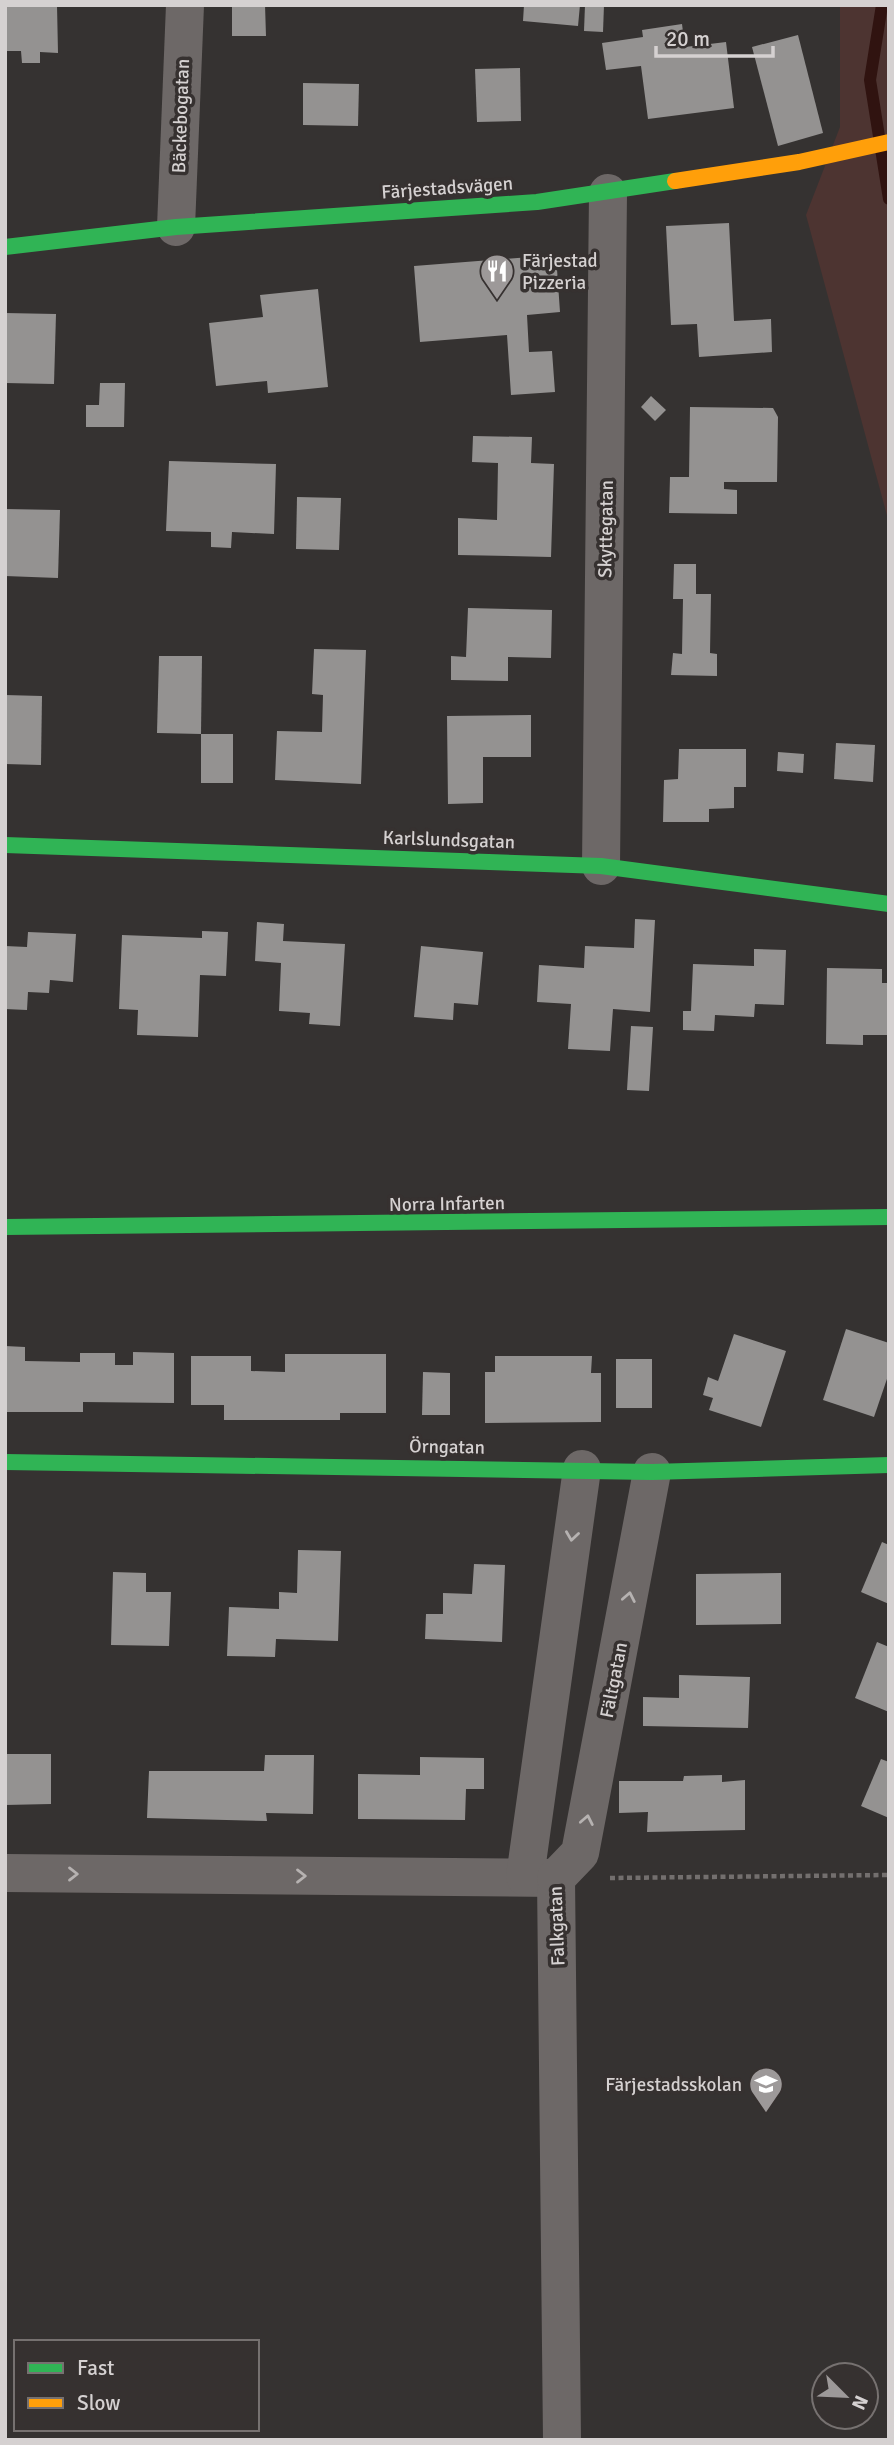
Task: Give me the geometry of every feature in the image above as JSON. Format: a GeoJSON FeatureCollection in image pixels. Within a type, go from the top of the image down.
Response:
{"type":"FeatureCollection","features":[{"type":"Feature","properties":{"kind":"street","name":"Bäckebogatan"},"geometry":{"type":"LineString","coordinates":[[176,227],[185,5]]}},
{"type":"Feature","properties":{"kind":"street","name":"Färjestadsvägen"},"geometry":{"type":"LineString","coordinates":[[5,247],[176,227],[537,202],[799,162],[889,142]]}},
{"type":"Feature","properties":{"kind":"street","name":"Skyttegatan"},"geometry":{"type":"LineString","coordinates":[[601,866],[608,193]]}},
{"type":"Feature","properties":{"kind":"street","name":"Karlslundsgatan"},"geometry":{"type":"LineString","coordinates":[[5,845],[601,866],[889,904]]}},
{"type":"Feature","properties":{"kind":"street","name":"Norra Infarten"},"geometry":{"type":"LineString","coordinates":[[5,1227],[795,1221],[889,1217]]}},
{"type":"Feature","properties":{"kind":"street","name":"Örngatan"},"geometry":{"type":"LineString","coordinates":[[5,1462],[652,1472],[889,1465]]}},
{"type":"Feature","properties":{"kind":"street"},"geometry":{"type":"LineString","coordinates":[[540,1878],[582,1469]]}},
{"type":"Feature","properties":{"kind":"street","name":"Fältgatan"},"geometry":{"type":"LineString","coordinates":[[540,1878],[580,1853],[652,1472]]}},
{"type":"Feature","properties":{"kind":"street","name":"Falkgatan"},"geometry":{"type":"LineString","coordinates":[[5,1873],[540,1878],[562,2440]]}},
{"type":"Feature","properties":{"kind":"path"},"geometry":{"type":"LineString","coordinates":[[540,1878],[889,1875]]}},
{"type":"Feature","properties":{"kind":"shaded area"},"geometry":{"type":"Polygon","coordinates":[[[840,5],[889,5],[889,523],[806,215],[840,127],[840,5]]]}},
{"type":"Feature","properties":{"kind":"building"},"geometry":{"type":"Polygon","coordinates":[[[5,5],[57,5],[58,53],[40,52],[40,63],[22,63],[21,51],[5,51],[5,5]]]}},
{"type":"Feature","properties":{"kind":"building"},"geometry":{"type":"Polygon","coordinates":[[[232,5],[265,5],[266,36],[232,36],[232,5]]]}},
{"type":"Feature","properties":{"kind":"building"},"geometry":{"type":"Polygon","coordinates":[[[524,5],[580,5],[578,26],[523,21],[524,5]]]}},
{"type":"Feature","properties":{"kind":"building"},"geometry":{"type":"Polygon","coordinates":[[[585,5],[604,5],[603,32],[584,31],[585,5]]]}},
{"type":"Feature","properties":{"kind":"building"},"geometry":{"type":"Polygon","coordinates":[[[682,24],[685,47],[726,42],[734,108],[648,119],[641,66],[606,70],[602,43],[643,37],[642,30],[682,24]]]}},
{"type":"Feature","properties":{"kind":"building"},"geometry":{"type":"Polygon","coordinates":[[[798,35],[823,133],[778,146],[752,47],[798,35]]]}},
{"type":"Feature","properties":{"kind":"building"},"geometry":{"type":"Polygon","coordinates":[[[520,68],[521,121],[477,122],[475,69],[520,68]]]}},
{"type":"Feature","properties":{"kind":"building"},"geometry":{"type":"Polygon","coordinates":[[[303,83],[359,84],[358,126],[303,125],[303,83]]]}},
{"type":"Feature","properties":{"kind":"building"},"geometry":{"type":"Polygon","coordinates":[[[729,223],[734,321],[771,319],[772,352],[699,357],[697,324],[671,325],[666,226],[729,223]]]}},
{"type":"Feature","properties":{"kind":"building"},"geometry":{"type":"Polygon","coordinates":[[[556,255],[560,312],[527,315],[529,352],[552,351],[555,392],[511,395],[507,335],[420,342],[414,266],[556,255]]]}},
{"type":"Feature","properties":{"kind":"building"},"geometry":{"type":"Polygon","coordinates":[[[318,289],[328,387],[268,393],[267,381],[216,386],[209,323],[263,317],[260,295],[318,289]]]}},
{"type":"Feature","properties":{"kind":"building"},"geometry":{"type":"Polygon","coordinates":[[[5,313],[56,314],[54,384],[5,383],[5,313]]]}},
{"type":"Feature","properties":{"kind":"building"},"geometry":{"type":"Polygon","coordinates":[[[100,383],[125,383],[124,427],[86,427],[86,405],[99,405],[100,383]]]}},
{"type":"Feature","properties":{"kind":"building"},"geometry":{"type":"Polygon","coordinates":[[[651,396],[666,410],[655,421],[641,407],[651,396]]]}},
{"type":"Feature","properties":{"kind":"building"},"geometry":{"type":"Polygon","coordinates":[[[690,407],[773,408],[778,417],[777,482],[724,482],[724,489],[737,490],[737,514],[669,513],[670,477],[689,477],[690,407]]]}},
{"type":"Feature","properties":{"kind":"building"},"geometry":{"type":"Polygon","coordinates":[[[473,436],[532,437],[531,463],[554,464],[551,557],[458,555],[458,518],[497,520],[498,463],[472,462],[473,436]]]}},
{"type":"Feature","properties":{"kind":"building"},"geometry":{"type":"Polygon","coordinates":[[[169,461],[276,464],[274,534],[232,532],[231,548],[211,547],[211,532],[166,531],[169,461]]]}},
{"type":"Feature","properties":{"kind":"building"},"geometry":{"type":"Polygon","coordinates":[[[297,497],[341,498],[339,550],[296,549],[297,497]]]}},
{"type":"Feature","properties":{"kind":"building"},"geometry":{"type":"Polygon","coordinates":[[[5,509],[60,510],[58,578],[5,576],[5,509]]]}},
{"type":"Feature","properties":{"kind":"building"},"geometry":{"type":"Polygon","coordinates":[[[674,564],[696,564],[696,594],[711,594],[710,653],[717,654],[717,676],[671,675],[673,653],[682,654],[683,599],[673,599],[674,564]]]}},
{"type":"Feature","properties":{"kind":"building"},"geometry":{"type":"Polygon","coordinates":[[[468,608],[552,610],[551,658],[508,657],[508,681],[451,680],[451,656],[466,657],[468,608]]]}},
{"type":"Feature","properties":{"kind":"building"},"geometry":{"type":"Polygon","coordinates":[[[314,649],[366,650],[361,784],[275,780],[277,731],[322,732],[323,695],[312,694],[314,649]]]}},
{"type":"Feature","properties":{"kind":"building"},"geometry":{"type":"Polygon","coordinates":[[[159,656],[202,656],[201,734],[157,733],[159,656]]]}},
{"type":"Feature","properties":{"kind":"building"},"geometry":{"type":"Polygon","coordinates":[[[5,695],[42,696],[41,765],[5,764],[5,695]]]}},
{"type":"Feature","properties":{"kind":"building"},"geometry":{"type":"Polygon","coordinates":[[[531,715],[531,757],[483,757],[483,803],[448,804],[447,716],[531,715]]]}},
{"type":"Feature","properties":{"kind":"building"},"geometry":{"type":"Polygon","coordinates":[[[201,734],[233,734],[233,783],[201,783],[201,734]]]}},
{"type":"Feature","properties":{"kind":"building"},"geometry":{"type":"Polygon","coordinates":[[[836,743],[875,745],[873,782],[834,779],[836,743]]]}},
{"type":"Feature","properties":{"kind":"building"},"geometry":{"type":"Polygon","coordinates":[[[679,749],[746,749],[746,787],[734,787],[734,808],[709,809],[709,822],[663,822],[664,780],[678,779],[679,749]]]}},
{"type":"Feature","properties":{"kind":"building"},"geometry":{"type":"Polygon","coordinates":[[[778,752],[804,754],[803,773],[777,771],[778,752]]]}},
{"type":"Feature","properties":{"kind":"building"},"geometry":{"type":"Polygon","coordinates":[[[635,919],[655,920],[650,1012],[613,1009],[610,1051],[568,1049],[571,1004],[537,1002],[539,965],[584,968],[585,946],[634,948],[635,919]]]}},
{"type":"Feature","properties":{"kind":"building"},"geometry":{"type":"Polygon","coordinates":[[[257,922],[284,924],[283,941],[345,944],[340,1026],[309,1024],[310,1013],[279,1011],[281,963],[255,961],[257,922]]]}},
{"type":"Feature","properties":{"kind":"building"},"geometry":{"type":"Polygon","coordinates":[[[202,931],[228,932],[226,976],[200,975],[198,1037],[137,1035],[138,1010],[119,1009],[122,935],[202,938],[202,931]]]}},
{"type":"Feature","properties":{"kind":"building"},"geometry":{"type":"Polygon","coordinates":[[[28,932],[76,934],[73,982],[50,980],[49,993],[28,992],[27,1010],[5,1009],[5,946],[27,947],[28,932]]]}},
{"type":"Feature","properties":{"kind":"building"},"geometry":{"type":"Polygon","coordinates":[[[421,946],[483,952],[478,1005],[454,1003],[453,1020],[414,1017],[421,946]]]}},
{"type":"Feature","properties":{"kind":"building"},"geometry":{"type":"Polygon","coordinates":[[[754,949],[786,950],[784,1005],[755,1004],[754,1017],[715,1015],[714,1031],[683,1030],[683,1011],[691,1011],[693,964],[754,966],[754,949]]]}},
{"type":"Feature","properties":{"kind":"building"},"geometry":{"type":"Polygon","coordinates":[[[827,968],[882,969],[882,983],[889,983],[889,1035],[863,1035],[863,1045],[826,1044],[827,968]]]}},
{"type":"Feature","properties":{"kind":"building"},"geometry":{"type":"Polygon","coordinates":[[[631,1026],[653,1027],[649,1091],[627,1090],[631,1026]]]}},
{"type":"Feature","properties":{"kind":"building"},"geometry":{"type":"Polygon","coordinates":[[[846,1329],[889,1343],[889,1373],[874,1417],[823,1400],[846,1329]]]}},
{"type":"Feature","properties":{"kind":"building"},"geometry":{"type":"Polygon","coordinates":[[[734,1334],[786,1351],[761,1427],[709,1410],[713,1398],[703,1395],[708,1377],[718,1381],[734,1334]]]}},
{"type":"Feature","properties":{"kind":"building"},"geometry":{"type":"Polygon","coordinates":[[[5,1346],[25,1347],[25,1361],[80,1362],[80,1353],[115,1353],[115,1365],[133,1365],[133,1352],[174,1353],[174,1403],[83,1402],[83,1412],[5,1412],[5,1346]]]}},
{"type":"Feature","properties":{"kind":"building"},"geometry":{"type":"Polygon","coordinates":[[[285,1354],[386,1354],[386,1413],[340,1413],[340,1420],[224,1420],[224,1405],[191,1405],[191,1356],[251,1356],[251,1371],[285,1372],[285,1354]]]}},
{"type":"Feature","properties":{"kind":"building"},"geometry":{"type":"Polygon","coordinates":[[[495,1356],[592,1356],[591,1373],[601,1373],[601,1422],[485,1423],[485,1372],[495,1372],[495,1356]]]}},
{"type":"Feature","properties":{"kind":"building"},"geometry":{"type":"Polygon","coordinates":[[[616,1359],[652,1359],[652,1408],[616,1408],[616,1359]]]}},
{"type":"Feature","properties":{"kind":"building"},"geometry":{"type":"Polygon","coordinates":[[[423,1372],[450,1373],[450,1415],[422,1415],[423,1372]]]}},
{"type":"Feature","properties":{"kind":"building"},"geometry":{"type":"Polygon","coordinates":[[[882,1542],[889,1545],[889,1604],[861,1592],[882,1542]]]}},
{"type":"Feature","properties":{"kind":"building"},"geometry":{"type":"Polygon","coordinates":[[[298,1550],[341,1551],[338,1641],[276,1639],[275,1657],[227,1656],[229,1607],[279,1609],[279,1592],[297,1593],[298,1550]]]}},
{"type":"Feature","properties":{"kind":"building"},"geometry":{"type":"Polygon","coordinates":[[[474,1564],[505,1565],[502,1642],[425,1639],[426,1614],[443,1614],[443,1593],[472,1594],[474,1564]]]}},
{"type":"Feature","properties":{"kind":"building"},"geometry":{"type":"Polygon","coordinates":[[[113,1572],[146,1573],[146,1592],[171,1592],[169,1646],[111,1645],[113,1572]]]}},
{"type":"Feature","properties":{"kind":"building"},"geometry":{"type":"Polygon","coordinates":[[[781,1573],[781,1624],[696,1625],[696,1574],[781,1573]]]}},
{"type":"Feature","properties":{"kind":"building"},"geometry":{"type":"Polygon","coordinates":[[[877,1642],[889,1647],[889,1712],[855,1698],[877,1642]]]}},
{"type":"Feature","properties":{"kind":"building"},"geometry":{"type":"Polygon","coordinates":[[[679,1675],[750,1677],[748,1728],[643,1726],[643,1697],[679,1698],[679,1675]]]}},
{"type":"Feature","properties":{"kind":"building"},"geometry":{"type":"Polygon","coordinates":[[[5,1754],[51,1754],[51,1804],[5,1805],[5,1754]]]}},
{"type":"Feature","properties":{"kind":"building"},"geometry":{"type":"Polygon","coordinates":[[[265,1755],[314,1755],[313,1814],[266,1813],[267,1821],[147,1818],[149,1771],[264,1771],[265,1755]]]}},
{"type":"Feature","properties":{"kind":"building"},"geometry":{"type":"Polygon","coordinates":[[[420,1757],[484,1758],[484,1789],[466,1789],[465,1820],[358,1819],[358,1774],[420,1775],[420,1757]]]}},
{"type":"Feature","properties":{"kind":"building"},"geometry":{"type":"Polygon","coordinates":[[[881,1759],[889,1762],[889,1818],[861,1806],[881,1759]]]}},
{"type":"Feature","properties":{"kind":"building"},"geometry":{"type":"Polygon","coordinates":[[[722,1775],[722,1782],[745,1780],[745,1830],[647,1832],[648,1812],[619,1813],[619,1781],[683,1781],[684,1776],[722,1775]]]}},
{"type":"Feature","properties":{"kind":"waterway"},"geometry":{"type":"LineString","coordinates":[[882,5],[870,80],[889,199]]}},
{"type":"Feature","properties":{"kind":"traffic: fast"},"geometry":{"type":"LineString","coordinates":[[5,247],[176,227],[537,202],[675,181]]}},
{"type":"Feature","properties":{"kind":"traffic: fast"},"geometry":{"type":"LineString","coordinates":[[5,845],[601,866],[889,904]]}},
{"type":"Feature","properties":{"kind":"traffic: fast"},"geometry":{"type":"LineString","coordinates":[[5,1227],[889,1217]]}},
{"type":"Feature","properties":{"kind":"traffic: fast"},"geometry":{"type":"LineString","coordinates":[[5,1462],[652,1472],[889,1465]]}},
{"type":"Feature","properties":{"kind":"traffic: slow"},"geometry":{"type":"LineString","coordinates":[[675,181],[799,162],[889,142]]}},
{"type":"Feature","properties":{"kind":"place","name":"Färjestad Pizzeria"},"geometry":{"type":"Point","coordinates":[497,301]}},
{"type":"Feature","properties":{"kind":"place","name":"Färjestadsskolan"},"geometry":{"type":"Point","coordinates":[766,2114]}}]}
